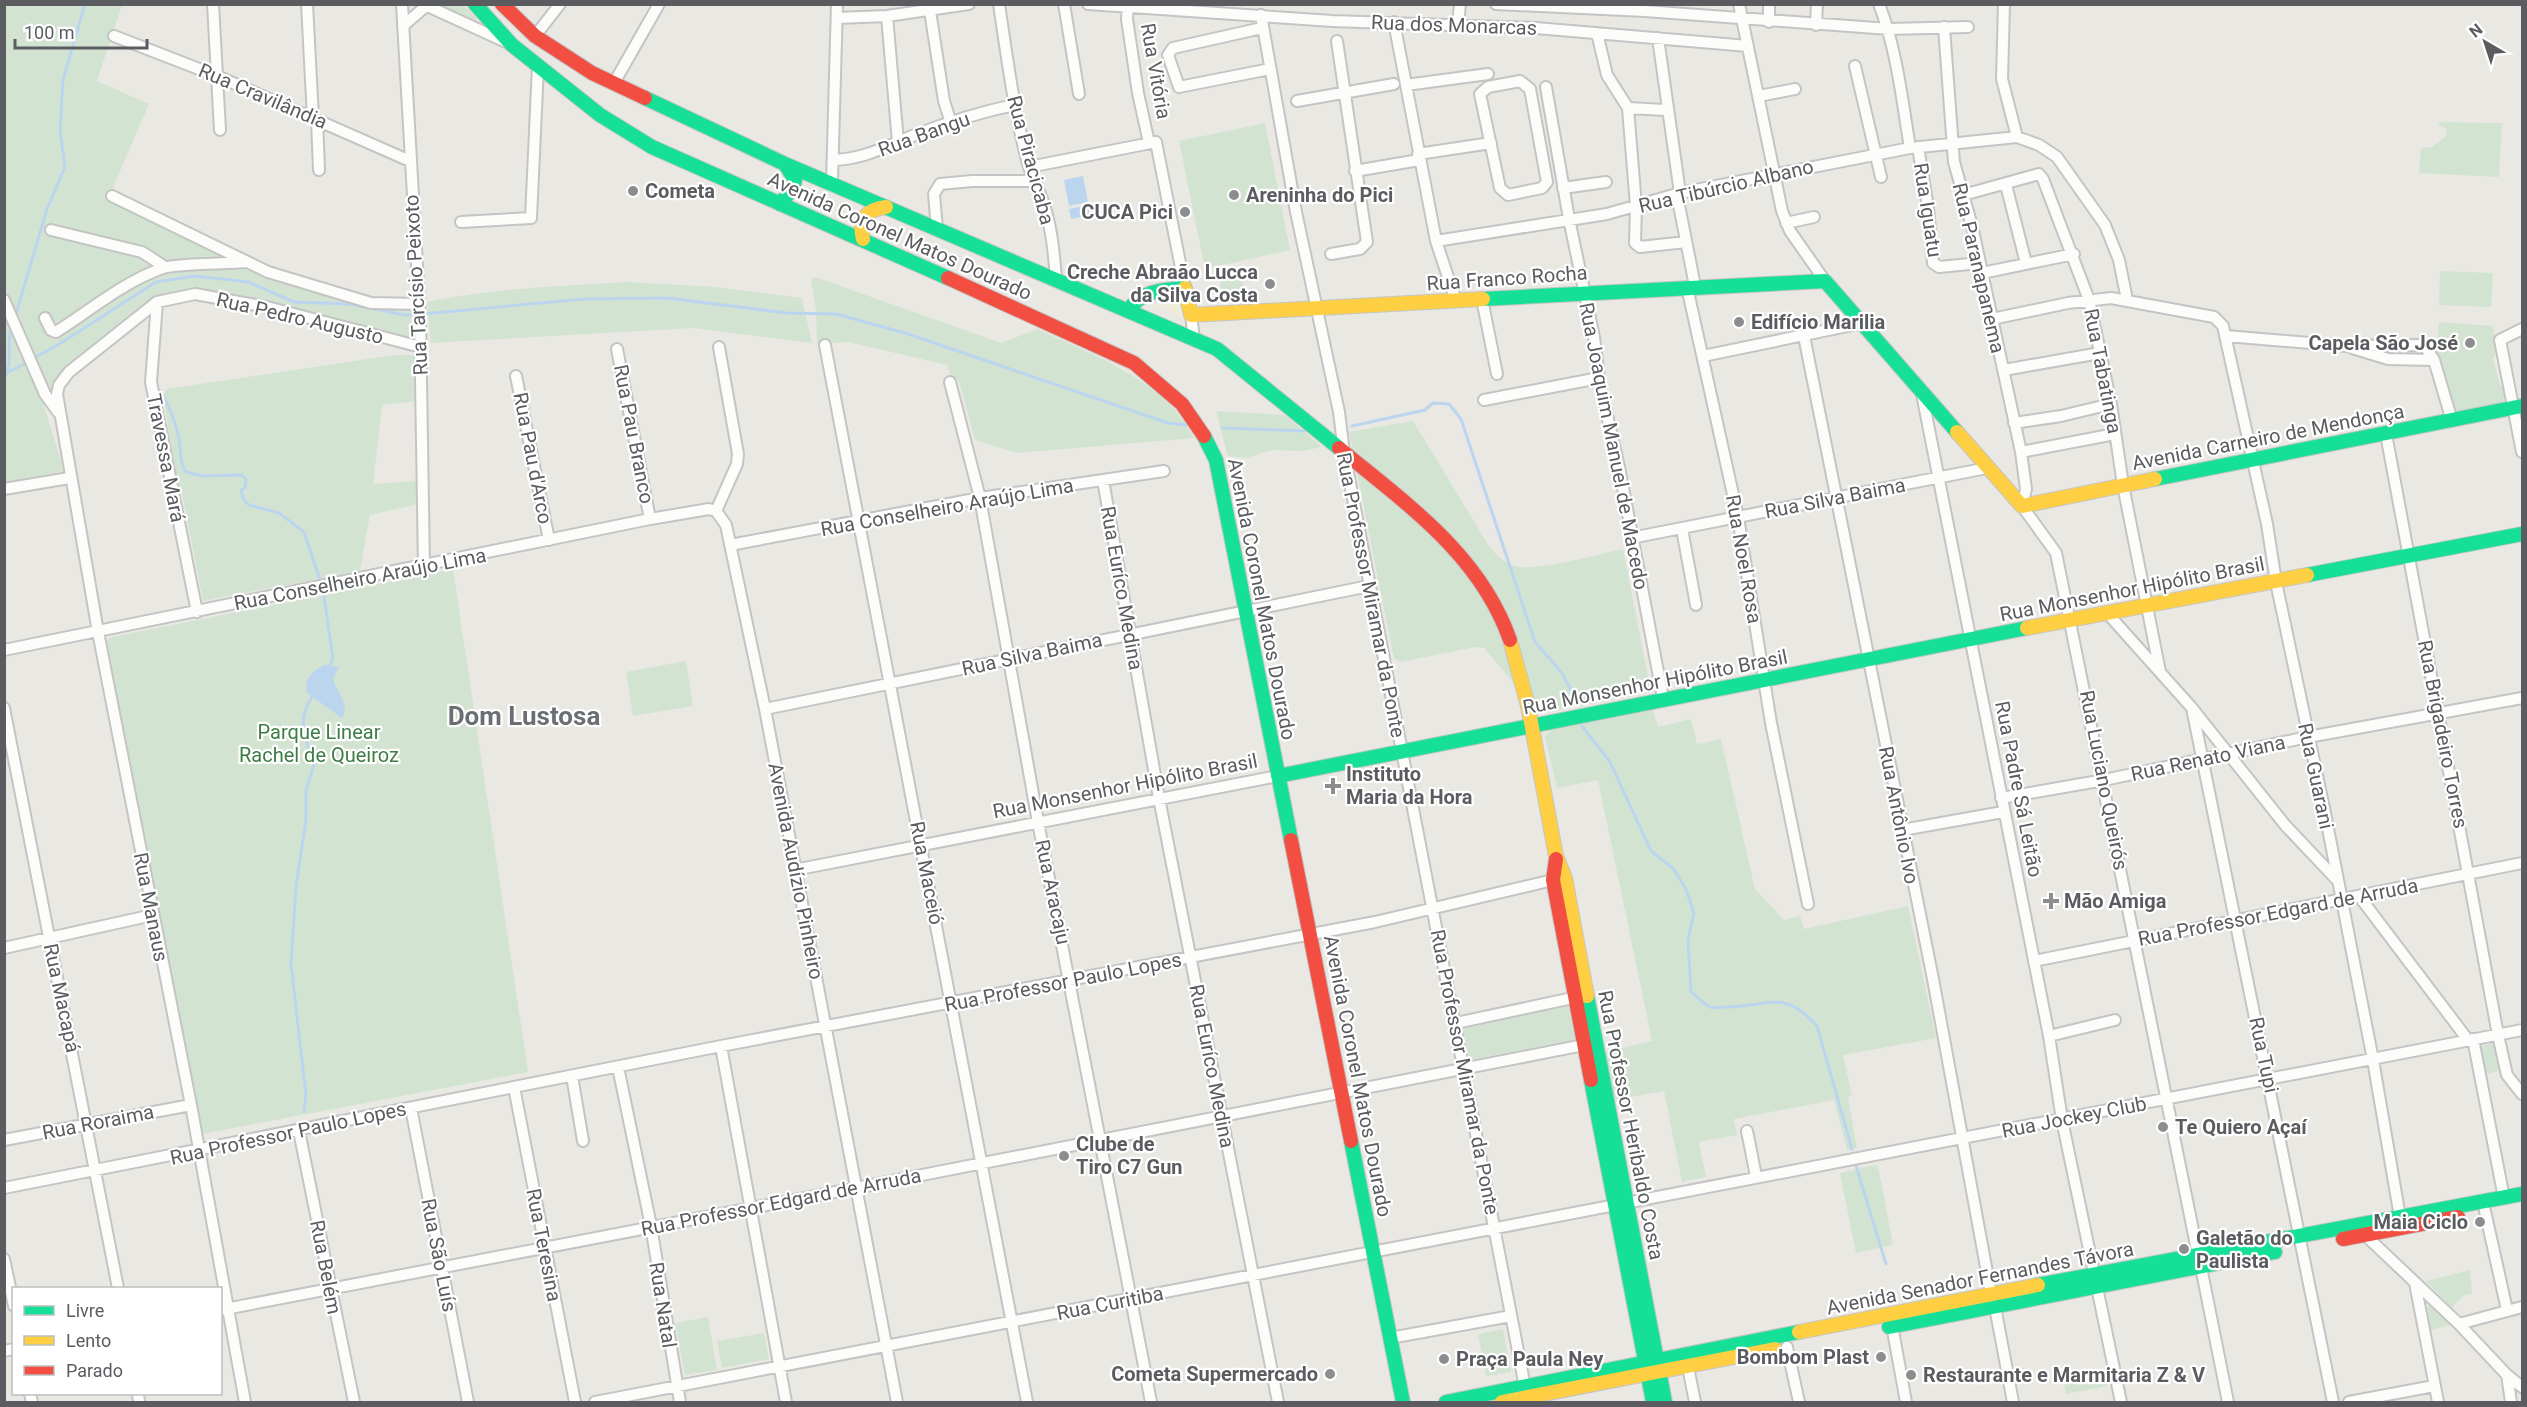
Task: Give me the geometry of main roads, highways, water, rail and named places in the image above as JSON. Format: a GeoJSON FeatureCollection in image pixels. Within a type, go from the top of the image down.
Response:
{"type":"FeatureCollection","features":[{"type":"Feature","properties":{"kind":"main road","name":"Avenida Coronel Matos Dourado"},"geometry":{"type":"LineString","coordinates":[[475,4],[512,45],[600,115],[652,147],[863,239],[1134,363],[1182,404],[1201,430],[1216,460],[1403,1402]]}},
{"type":"Feature","properties":{"kind":"main road","name":"Avenida Coronel Matos Dourado"},"geometry":{"type":"LineString","coordinates":[[502,4],[535,36],[571,60],[614,83],[785,164],[832,182],[1194,339]]}},
{"type":"Feature","properties":{"kind":"main road"},"geometry":{"type":"LineString","coordinates":[[780,204],[793,188],[795,180],[785,164]]}},
{"type":"Feature","properties":{"kind":"main road"},"geometry":{"type":"LineString","coordinates":[[863,239],[860,224],[863,218],[869,211],[886,207]]}},
{"type":"Feature","properties":{"kind":"main road","name":"Rua Franco Rocha"},"geometry":{"type":"LineString","coordinates":[[1191,315],[1316,306],[1456,301],[1483,303],[1585,292],[1825,281]]}},
{"type":"Feature","properties":{"kind":"main road","name":"Rua Padre Sá Leitão"},"geometry":{"type":"LineString","coordinates":[[1825,281],[2022,506]]}},
{"type":"Feature","properties":{"kind":"main road","name":"Rua Vitória"},"geometry":{"type":"LineString","coordinates":[[1129,310],[1133,301],[1143,295],[1185,288],[1191,315]]}},
{"type":"Feature","properties":{"kind":"main road","name":"Rua Professor Heribaldo Costa"},"geometry":{"type":"LineString","coordinates":[[1194,339],[1216,349],[1254,375],[1396,493],[1449,542],[1473,569],[1503,620],[1516,660],[1556,856],[1565,878],[1582,996],[1652,1368],[1653,1402]]}},
{"type":"Feature","properties":{"kind":"main road","name":"Avenida Carneiro de Mendonça"},"geometry":{"type":"LineString","coordinates":[[2022,506],[2123,484],[2252,461],[2518,407]]}},
{"type":"Feature","properties":{"kind":"main road","name":"Rua Monsenhor Hipólito Brasil"},"geometry":{"type":"LineString","coordinates":[[1278,776],[1664,698],[1765,681],[1868,658],[2523,534]]}},
{"type":"Feature","properties":{"kind":"main road","name":"Rua Professor Heribaldo Costa"},"geometry":{"type":"LineString","coordinates":[[1556,856],[1553,880],[1582,996]]}},
{"type":"Feature","properties":{"kind":"main road","name":"Avenida Senador Fernandes Távora"},"geometry":{"type":"LineString","coordinates":[[2300,1243],[2400,1217],[2523,1194]]}},
{"type":"Feature","properties":{"kind":"main road","name":"Avenida Senador Fernandes Távora"},"geometry":{"type":"LineString","coordinates":[[1502,1402],[1652,1368],[2096,1280],[2300,1243],[2364,1235],[2523,1204]]}},
{"type":"Feature","properties":{"kind":"main road","name":"Avenida Senador Fernandes Távora"},"geometry":{"type":"LineString","coordinates":[[1652,1368],[1688,1367],[1787,1347],[1891,1321]]}},
{"type":"Feature","properties":{"kind":"main road","name":"Rua Professor Heribaldo Costa"},"geometry":{"type":"LineString","coordinates":[[1652,1368],[1665,1402]]}},
{"type":"Feature","properties":{"kind":"main road","name":"Avenida Senador Fernandes Távora"},"geometry":{"type":"LineString","coordinates":[[1446,1402],[1527,1396]]}},
{"type":"Feature","properties":{"kind":"water"},"geometry":{"type":"Polygon","coordinates":[[[1083,176],[1088,202],[1069,206],[1064,180],[1083,176]]]}},
{"type":"Feature","properties":{"kind":"water"},"geometry":{"type":"Polygon","coordinates":[[[1088,205],[1090,215],[1071,219],[1069,209],[1088,205]]]}},
{"type":"Feature","properties":{"kind":"water"},"geometry":{"type":"Polygon","coordinates":[[[324,665],[339,667],[333,679],[344,703],[342,718],[307,693],[307,679],[324,665]]]}},
{"type":"Feature","properties":{"kind":"waterway"},"geometry":{"type":"LineString","coordinates":[[15,317],[47,209],[65,167],[60,130],[63,80],[85,4]]}},
{"type":"Feature","properties":{"kind":"waterway"},"geometry":{"type":"LineString","coordinates":[[9,372],[61,343],[156,282],[195,276],[248,282],[294,302],[349,304],[405,315],[417,314]]}},
{"type":"Feature","properties":{"kind":"waterway"},"geometry":{"type":"LineString","coordinates":[[423,314],[584,299],[667,298],[787,313],[836,314],[905,333],[1168,423],[1189,425]]}},
{"type":"Feature","properties":{"kind":"waterway"},"geometry":{"type":"LineString","coordinates":[[4,378],[8,366],[12,326]]}},
{"type":"Feature","properties":{"kind":"waterway"},"geometry":{"type":"LineString","coordinates":[[159,390],[176,426],[186,472],[203,476],[242,475],[246,479],[245,488],[241,490],[243,499],[249,505],[279,513],[304,532],[321,583]]}},
{"type":"Feature","properties":{"kind":"waterway"},"geometry":{"type":"LineString","coordinates":[[1352,426],[1425,410],[1433,403],[1449,404],[1461,419],[1535,642],[1562,673],[1575,698]]}},
{"type":"Feature","properties":{"kind":"waterway"},"geometry":{"type":"LineString","coordinates":[[1222,428],[1310,431]]}},
{"type":"Feature","properties":{"kind":"waterway"},"geometry":{"type":"LineString","coordinates":[[323,589],[333,659],[329,668]]}},
{"type":"Feature","properties":{"kind":"waterway"},"geometry":{"type":"LineString","coordinates":[[304,1112],[306,1095],[291,964],[296,886],[306,820],[306,790],[314,765],[303,722],[312,697]]}},
{"type":"Feature","properties":{"kind":"waterway"},"geometry":{"type":"LineString","coordinates":[[1582,726],[1610,762],[1651,851],[1673,868],[1686,889],[1694,913],[1688,939],[1691,992],[1711,1008],[1774,1002],[1784,1003],[1805,1014],[1817,1026],[1852,1149]]}},
{"type":"Feature","properties":{"kind":"waterway"},"geometry":{"type":"LineString","coordinates":[[1856,1166],[1886,1264]]}},
{"type":"Feature","properties":{"kind":"place","name":"Cometa"},"geometry":{"type":"Point","coordinates":[633,191]}},
{"type":"Feature","properties":{"kind":"place","name":"Areninha do Pici"},"geometry":{"type":"Point","coordinates":[1234,195]}},
{"type":"Feature","properties":{"kind":"place","name":"CUCA Pici"},"geometry":{"type":"Point","coordinates":[1185,212]}},
{"type":"Feature","properties":{"kind":"place","name":"Creche Abraão Lucca da Silva Costa"},"geometry":{"type":"Point","coordinates":[1270,284]}},
{"type":"Feature","properties":{"kind":"place","name":"Edifício Marilia"},"geometry":{"type":"Point","coordinates":[1739,322]}},
{"type":"Feature","properties":{"kind":"place","name":"Capela São José"},"geometry":{"type":"Point","coordinates":[2470,343]}},
{"type":"Feature","properties":{"kind":"place","name":"Instituto Maria da Hora"},"geometry":{"type":"Point","coordinates":[1333,786]}},
{"type":"Feature","properties":{"kind":"place","name":"Mão Amiga"},"geometry":{"type":"Point","coordinates":[2051,901]}},
{"type":"Feature","properties":{"kind":"place","name":"Te Quiero Açaí"},"geometry":{"type":"Point","coordinates":[2163,1127]}},
{"type":"Feature","properties":{"kind":"place","name":"Clube de Tiro C7 Gun"},"geometry":{"type":"Point","coordinates":[1064,1156]}},
{"type":"Feature","properties":{"kind":"place","name":"Maia Ciclo"},"geometry":{"type":"Point","coordinates":[2480,1222]}},
{"type":"Feature","properties":{"kind":"place","name":"Galetão do Paulista"},"geometry":{"type":"Point","coordinates":[2184,1249]}},
{"type":"Feature","properties":{"kind":"place","name":"Bombom Plast"},"geometry":{"type":"Point","coordinates":[1881,1357]}},
{"type":"Feature","properties":{"kind":"place","name":"Praça Paula Ney"},"geometry":{"type":"Point","coordinates":[1444,1359]}},
{"type":"Feature","properties":{"kind":"place","name":"Cometa Supermercado"},"geometry":{"type":"Point","coordinates":[1330,1374]}},
{"type":"Feature","properties":{"kind":"place","name":"Restaurante e Marmitaria Z & V"},"geometry":{"type":"Point","coordinates":[1911,1375]}},
{"type":"Feature","properties":{"kind":"district","name":"Dom Lustosa"},"geometry":{"type":"Point","coordinates":[524,716]}},
{"type":"Feature","properties":{"kind":"park label","name":"Parque Linear Rachel de Queiroz"},"geometry":{"type":"Point","coordinates":[319,744]}}]}
